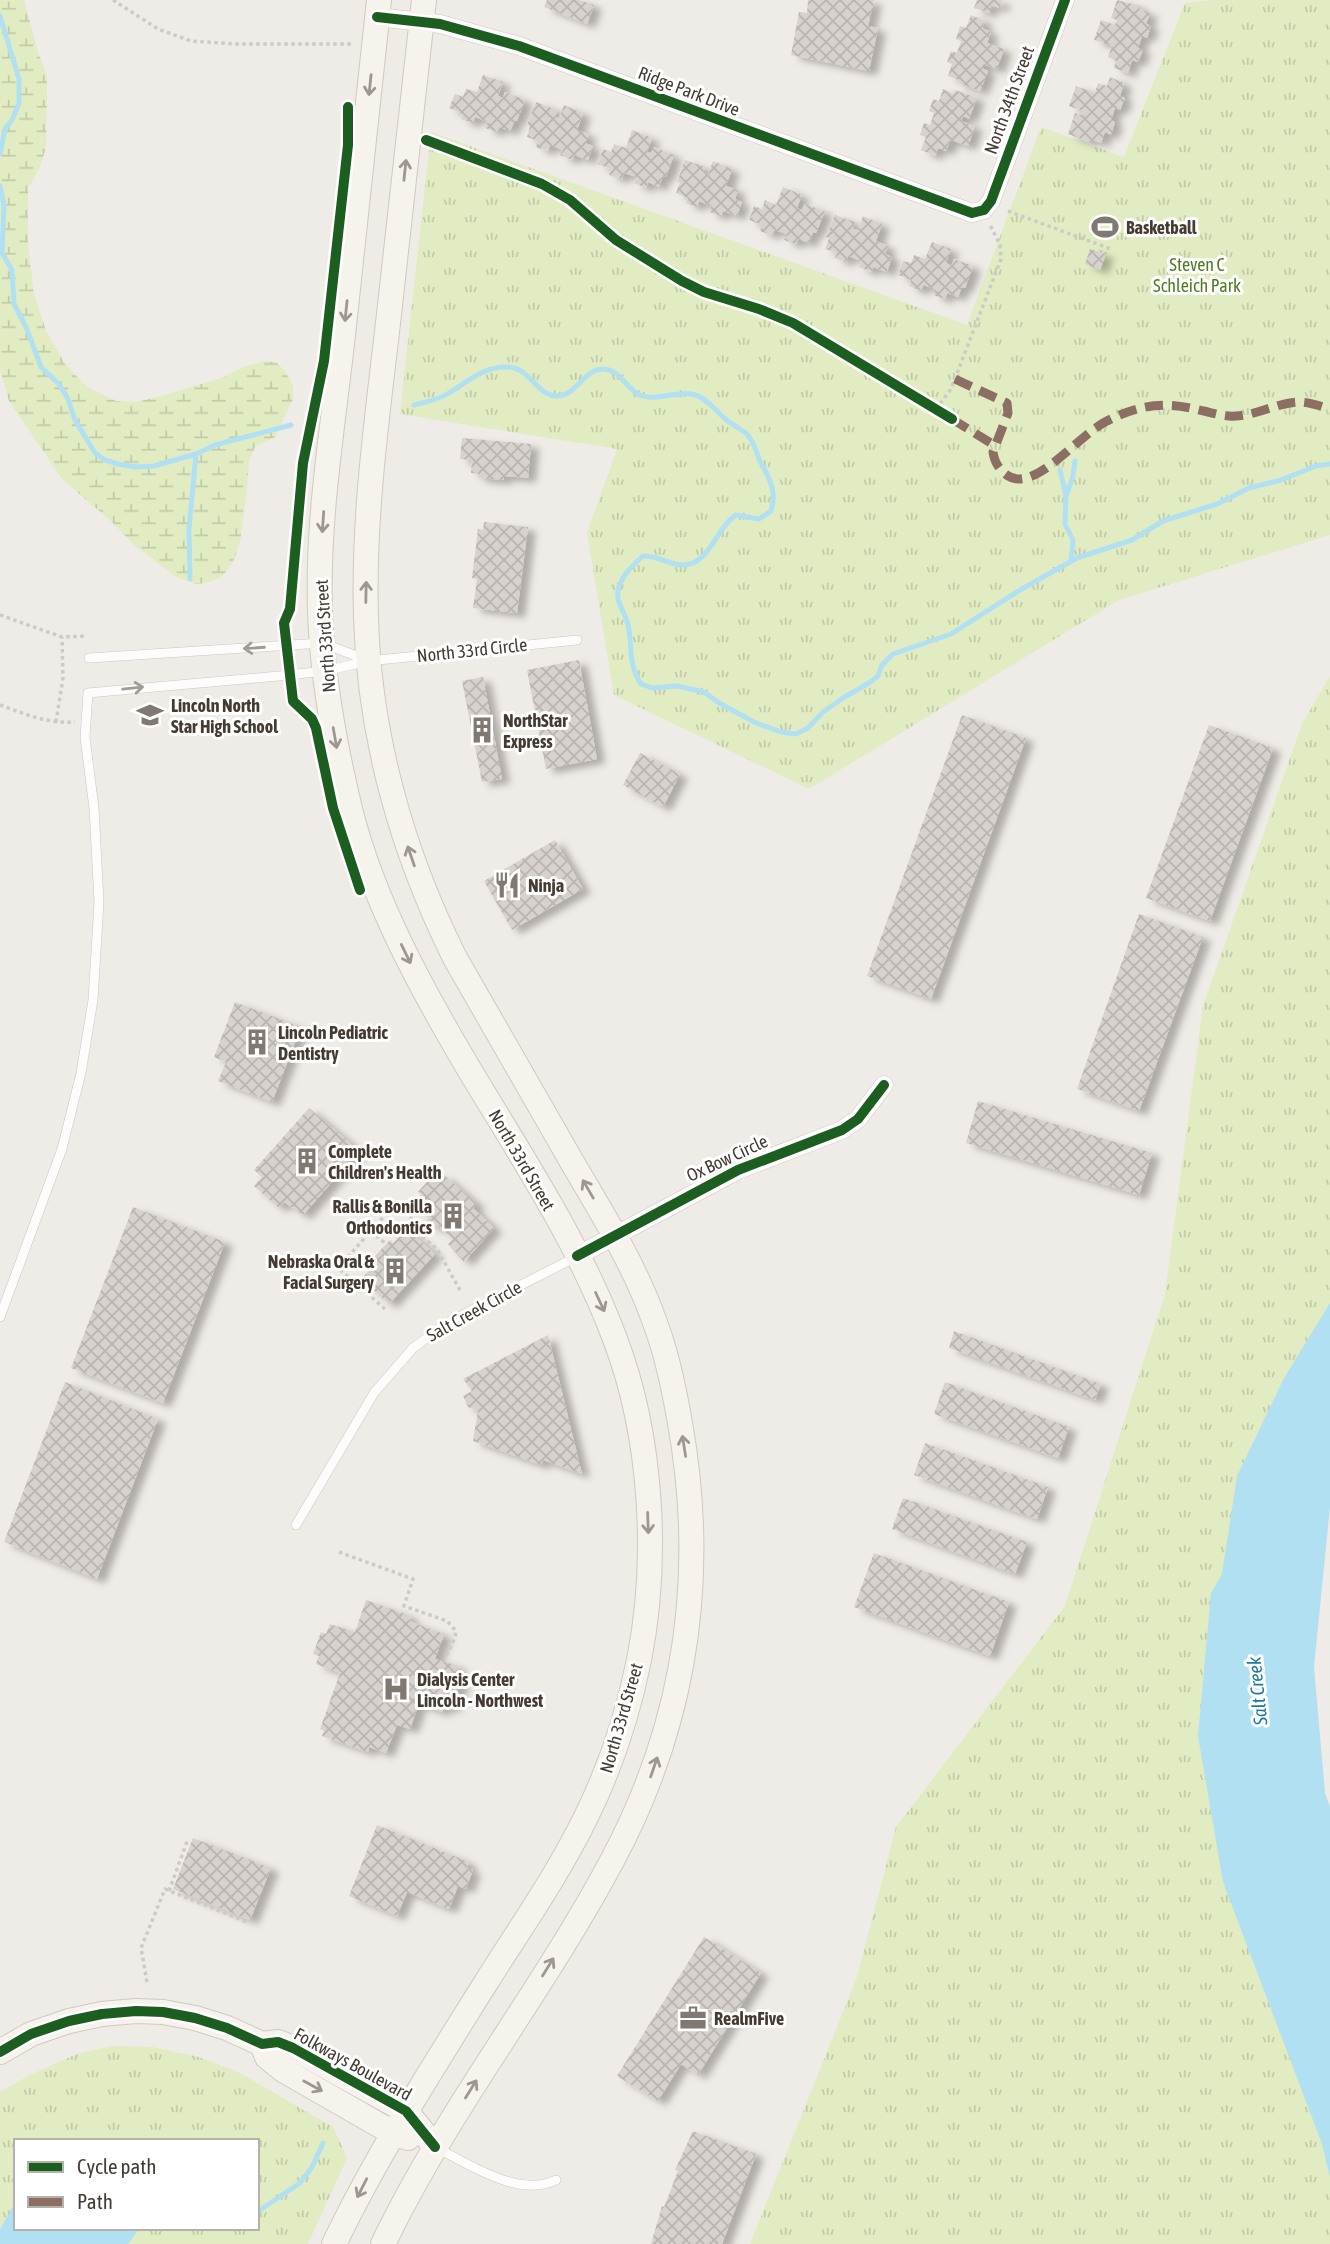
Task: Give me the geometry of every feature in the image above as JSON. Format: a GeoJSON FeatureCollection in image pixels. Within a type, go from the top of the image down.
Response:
{"type":"FeatureCollection","features":[{"type":"Feature","properties":{"kind":"main road","name":"North 33rd Street"},"geometry":{"type":"LineString","coordinates":[[334,2244],[393,2133],[554,1874],[585,1819],[606,1773],[630,1698],[640,1656],[650,1560],[644,1465],[634,1407],[617,1343],[578,1256],[429,999],[397,935],[354,824],[334,737],[322,643],[320,564],[326,486],[378,8]]}},
{"type":"Feature","properties":{"kind":"main road"},"geometry":{"type":"LineString","coordinates":[[383,2244],[436,2147],[590,1899],[646,1790],[679,1676],[691,1593],[693,1545],[685,1450],[667,1360],[654,1319],[615,1236],[435,918],[401,827],[382,744],[368,661],[368,518],[423,11]]}},
{"type":"Feature","properties":{"kind":"main road","name":"Folkways Boulevard"},"geometry":{"type":"LineString","coordinates":[[0,2052],[32,2034],[93,2015],[163,2012],[195,2018],[228,2028],[262,2044],[278,2042],[293,2048],[406,2111],[436,2147]]}},
{"type":"Feature","properties":{"kind":"main road","name":"Folkways Boulevard"},"geometry":{"type":"LineString","coordinates":[[262,2044],[267,2057],[283,2070],[393,2133],[436,2147]]}},
{"type":"Feature","properties":{"kind":"street","name":"North 34th Street"},"geometry":{"type":"LineString","coordinates":[[984,210],[991,201],[1065,0]]}},
{"type":"Feature","properties":{"kind":"street","name":"Ridge Park Drive"},"geometry":{"type":"LineString","coordinates":[[378,8],[423,11],[954,208],[972,213],[984,210]]}},
{"type":"Feature","properties":{"kind":"street","name":"Ox Bow Circle"},"geometry":{"type":"LineString","coordinates":[[578,1256],[738,1170],[842,1130],[858,1119],[884,1085]]}},
{"type":"Feature","properties":{"kind":"lane","name":"North 33rd Circle"},"geometry":{"type":"LineString","coordinates":[[84,721],[88,693],[325,671],[368,661],[577,640]]}},
{"type":"Feature","properties":{"kind":"lane"},"geometry":{"type":"LineString","coordinates":[[89,658],[322,643]]}},
{"type":"Feature","properties":{"kind":"lane","name":"North 33rd Circle"},"geometry":{"type":"LineString","coordinates":[[322,643],[368,661]]}},
{"type":"Feature","properties":{"kind":"lane"},"geometry":{"type":"LineString","coordinates":[[0,1317],[62,1149],[81,1073],[93,1000],[99,902],[94,808],[84,721]]}},
{"type":"Feature","properties":{"kind":"lane","name":"Salt Creek Circle"},"geometry":{"type":"LineString","coordinates":[[296,1525],[374,1392],[413,1348],[449,1322],[578,1256]]}},
{"type":"Feature","properties":{"kind":"lane"},"geometry":{"type":"LineString","coordinates":[[436,2147],[499,2178],[544,2186],[556,2180]]}},
{"type":"Feature","properties":{"kind":"path"},"geometry":{"type":"LineString","coordinates":[[113,0],[158,29],[191,41],[236,44],[354,44]]}},
{"type":"Feature","properties":{"kind":"path"},"geometry":{"type":"LineString","coordinates":[[925,402],[940,411],[1001,259],[1000,245],[984,210]]}},
{"type":"Feature","properties":{"kind":"path"},"geometry":{"type":"LineString","coordinates":[[1008,211],[1111,249]]}},
{"type":"Feature","properties":{"kind":"path"},"geometry":{"type":"LineString","coordinates":[[0,615],[62,637],[86,636]]}},
{"type":"Feature","properties":{"kind":"path"},"geometry":{"type":"LineString","coordinates":[[56,723],[63,678],[62,637]]}},
{"type":"Feature","properties":{"kind":"path"},"geometry":{"type":"LineString","coordinates":[[0,705],[56,723],[84,721]]}},
{"type":"Feature","properties":{"kind":"path"},"geometry":{"type":"LineString","coordinates":[[385,1309],[338,1268],[395,1204],[425,1230]]}},
{"type":"Feature","properties":{"kind":"path"},"geometry":{"type":"LineString","coordinates":[[430,1224],[423,1237],[437,1250],[461,1292]]}},
{"type":"Feature","properties":{"kind":"path"},"geometry":{"type":"LineString","coordinates":[[371,1231],[386,1244]]}},
{"type":"Feature","properties":{"kind":"path"},"geometry":{"type":"LineString","coordinates":[[339,1552],[413,1579],[404,1606],[412,1612],[447,1620],[456,1631],[456,1638],[445,1659]]}},
{"type":"Feature","properties":{"kind":"path"},"geometry":{"type":"LineString","coordinates":[[169,1891],[188,1839]]}},
{"type":"Feature","properties":{"kind":"path"},"geometry":{"type":"LineString","coordinates":[[147,1982],[141,1948],[165,1889],[247,1922]]}},
{"type":"Feature","properties":{"kind":"green space"},"geometry":{"type":"Polygon","coordinates":[[[0,0],[24,0],[47,76],[46,147],[40,167],[28,189],[28,244],[34,294],[46,331],[65,364],[88,388],[116,401],[137,402],[165,395],[266,361],[277,363],[293,385],[293,399],[275,437],[255,447],[249,461],[240,542],[234,560],[218,579],[196,584],[176,577],[133,544],[63,480],[9,401],[0,370],[0,0]]]}},
{"type":"Feature","properties":{"kind":"green space","name":"Steven C Schleich Park"},"geometry":{"type":"Polygon","coordinates":[[[1212,0],[1330,0],[1330,535],[1119,600],[809,789],[614,695],[587,533],[617,449],[400,414],[431,132],[967,325],[1041,127],[1124,157],[1185,3],[1212,0]]]}},
{"type":"Feature","properties":{"kind":"green space","name":"Basketball"},"geometry":{"type":"Polygon","coordinates":[[[1098,207],[1124,217],[1112,247],[1087,238],[1098,207]]]}},
{"type":"Feature","properties":{"kind":"green space"},"geometry":{"type":"Polygon","coordinates":[[[1330,676],[1330,1424],[1295,1501],[1330,1939],[1330,2244],[750,2244],[857,1977],[896,1827],[1065,1606],[1165,1294],[1203,1006],[1302,724],[1330,676]]]}},
{"type":"Feature","properties":{"kind":"green space"},"geometry":{"type":"Polygon","coordinates":[[[113,2046],[153,2047],[199,2057],[240,2073],[333,2127],[347,2158],[308,2244],[0,2244],[0,2092],[77,2054],[113,2046]]]}},
{"type":"Feature","properties":{"kind":"water","name":"Salt Creek"},"geometry":{"type":"Polygon","coordinates":[[[1330,1303],[1330,1507],[1314,1667],[1325,1793],[1330,1807],[1330,2177],[1322,2144],[1223,1882],[1198,1736],[1211,1593],[1222,1574],[1237,1476],[1284,1378],[1330,1303]]]}},
{"type":"Feature","properties":{"kind":"water"},"geometry":{"type":"Polygon","coordinates":[[[14,2204],[14,2230],[138,2230],[128,2244],[0,2244],[0,2229],[14,2204]]]}},
{"type":"Feature","properties":{"kind":"building"},"geometry":{"type":"Polygon","coordinates":[[[547,0],[580,0],[594,5],[587,24],[544,7],[547,0]]]}},
{"type":"Feature","properties":{"kind":"building"},"geometry":{"type":"Polygon","coordinates":[[[808,0],[874,0],[868,26],[878,28],[869,71],[791,55],[799,12],[807,13],[808,0]]]}},
{"type":"Feature","properties":{"kind":"building"},"geometry":{"type":"Polygon","coordinates":[[[977,0],[1003,0],[1000,8],[991,5],[989,13],[974,8],[977,0]]]}},
{"type":"Feature","properties":{"kind":"building"},"geometry":{"type":"Polygon","coordinates":[[[1117,0],[1140,6],[1139,9],[1150,13],[1146,24],[1151,26],[1147,38],[1142,36],[1138,48],[1143,50],[1138,62],[1132,60],[1128,73],[1114,68],[1116,61],[1108,57],[1112,46],[1094,40],[1101,20],[1115,25],[1117,20],[1111,18],[1117,0]]]}},
{"type":"Feature","properties":{"kind":"building"},"geometry":{"type":"Polygon","coordinates":[[[971,15],[985,21],[982,28],[991,32],[987,43],[1004,49],[997,69],[983,64],[982,68],[988,71],[980,91],[948,76],[952,64],[947,62],[951,51],[957,53],[961,41],[956,39],[960,26],[966,28],[971,15]]]}},
{"type":"Feature","properties":{"kind":"building"},"geometry":{"type":"Polygon","coordinates":[[[483,75],[503,82],[498,96],[503,98],[505,92],[525,100],[510,131],[499,127],[497,132],[485,128],[488,122],[475,117],[473,123],[461,119],[463,114],[449,108],[455,94],[463,97],[466,89],[477,92],[483,75]]]}},
{"type":"Feature","properties":{"kind":"building"},"geometry":{"type":"Polygon","coordinates":[[[1110,77],[1124,83],[1120,96],[1125,98],[1120,110],[1115,108],[1111,120],[1115,122],[1111,135],[1105,132],[1101,143],[1090,139],[1089,142],[1068,134],[1075,113],[1082,115],[1083,111],[1069,106],[1076,86],[1095,93],[1098,83],[1107,86],[1110,77]]]}},
{"type":"Feature","properties":{"kind":"building"},"geometry":{"type":"Polygon","coordinates":[[[943,89],[954,94],[955,90],[977,98],[969,119],[963,116],[961,121],[975,126],[968,146],[951,140],[946,151],[938,148],[935,156],[921,150],[926,137],[920,135],[924,123],[930,125],[934,113],[929,111],[933,99],[939,101],[943,89]]]}},
{"type":"Feature","properties":{"kind":"building"},"geometry":{"type":"Polygon","coordinates":[[[536,102],[557,110],[555,117],[559,118],[564,105],[583,113],[577,130],[589,134],[585,143],[593,146],[588,160],[574,155],[572,160],[560,155],[563,150],[550,145],[548,151],[536,147],[538,141],[527,137],[530,126],[527,125],[536,102]]]}},
{"type":"Feature","properties":{"kind":"building"},"geometry":{"type":"Polygon","coordinates":[[[632,130],[652,138],[647,152],[651,153],[654,147],[674,155],[659,187],[648,182],[646,188],[634,183],[636,177],[624,173],[622,179],[609,175],[611,169],[598,164],[603,149],[611,152],[614,144],[626,148],[632,130]]]}},
{"type":"Feature","properties":{"kind":"building"},"geometry":{"type":"Polygon","coordinates":[[[685,160],[705,167],[703,173],[708,175],[713,161],[732,169],[726,186],[738,190],[735,199],[742,202],[737,216],[723,211],[721,216],[709,212],[711,206],[699,201],[697,207],[686,203],[688,198],[676,193],[685,160]]]}},
{"type":"Feature","properties":{"kind":"building"},"geometry":{"type":"Polygon","coordinates":[[[783,187],[802,195],[797,208],[802,210],[804,204],[825,211],[809,243],[798,239],[796,244],[784,240],[787,234],[774,230],[772,235],[760,231],[762,225],[749,220],[754,206],[762,209],[765,200],[776,205],[783,187]]]}},
{"type":"Feature","properties":{"kind":"building"},"geometry":{"type":"Polygon","coordinates":[[[835,215],[855,222],[853,229],[858,230],[863,216],[882,224],[876,241],[888,246],[885,254],[892,257],[887,272],[873,267],[871,272],[859,267],[861,261],[848,256],[846,262],[835,258],[837,253],[825,249],[829,238],[826,237],[835,215]]]}},
{"type":"Feature","properties":{"kind":"building"},"geometry":{"type":"Polygon","coordinates":[[[932,242],[951,249],[946,263],[952,265],[954,259],[973,266],[965,288],[962,287],[958,297],[947,293],[945,299],[933,295],[935,289],[923,285],[921,291],[909,286],[911,280],[898,275],[903,261],[911,263],[914,255],[925,259],[932,242]]]}},
{"type":"Feature","properties":{"kind":"building"},"geometry":{"type":"Polygon","coordinates":[[[1090,249],[1106,254],[1100,270],[1085,264],[1090,249]]]}},
{"type":"Feature","properties":{"kind":"building"},"geometry":{"type":"Polygon","coordinates":[[[462,438],[531,444],[528,478],[479,478],[479,474],[471,473],[472,460],[460,459],[462,438]]]}},
{"type":"Feature","properties":{"kind":"building"},"geometry":{"type":"Polygon","coordinates":[[[484,522],[528,527],[517,613],[473,608],[477,579],[472,578],[478,529],[483,530],[484,522]]]}},
{"type":"Feature","properties":{"kind":"building"},"geometry":{"type":"Polygon","coordinates":[[[579,660],[597,759],[546,769],[527,670],[579,660]]]}},
{"type":"Feature","properties":{"kind":"building","name":"NorthStar Express"},"geometry":{"type":"Polygon","coordinates":[[[483,677],[502,779],[482,782],[462,681],[483,677]]]}},
{"type":"Feature","properties":{"kind":"building"},"geometry":{"type":"Polygon","coordinates":[[[962,715],[1026,738],[931,999],[867,976],[962,715]]]}},
{"type":"Feature","properties":{"kind":"building"},"geometry":{"type":"Polygon","coordinates":[[[1209,725],[1273,748],[1210,921],[1146,898],[1209,725]]]}},
{"type":"Feature","properties":{"kind":"building"},"geometry":{"type":"Polygon","coordinates":[[[640,753],[680,774],[663,807],[623,785],[640,753]]]}},
{"type":"Feature","properties":{"kind":"building"},"geometry":{"type":"Polygon","coordinates":[[[555,840],[583,889],[512,930],[484,881],[555,840]]]}},
{"type":"Feature","properties":{"kind":"building"},"geometry":{"type":"Polygon","coordinates":[[[1139,914],[1203,937],[1139,1111],[1077,1089],[1139,914]]]}},
{"type":"Feature","properties":{"kind":"building","name":"Lincoln Pediatric Dentistry"},"geometry":{"type":"Polygon","coordinates":[[[235,1002],[301,1027],[272,1102],[218,1081],[226,1062],[214,1057],[235,1002]]]}},
{"type":"Feature","properties":{"kind":"building"},"geometry":{"type":"Polygon","coordinates":[[[978,1101],[1152,1153],[1139,1195],[966,1143],[978,1101]]]}},
{"type":"Feature","properties":{"kind":"building","name":"Complete Children's Health"},"geometry":{"type":"Polygon","coordinates":[[[309,1108],[359,1151],[303,1215],[284,1202],[279,1208],[254,1186],[262,1177],[254,1170],[309,1108]]]}},
{"type":"Feature","properties":{"kind":"building","name":"Rallis & Bonilla Orthodontics"},"geometry":{"type":"Polygon","coordinates":[[[435,1173],[441,1179],[444,1175],[477,1204],[473,1208],[494,1228],[464,1262],[448,1244],[453,1239],[437,1225],[434,1228],[426,1221],[429,1218],[413,1204],[421,1194],[418,1192],[435,1173]]]}},
{"type":"Feature","properties":{"kind":"building"},"geometry":{"type":"Polygon","coordinates":[[[133,1207],[225,1242],[163,1403],[71,1368],[133,1207]]]}},
{"type":"Feature","properties":{"kind":"building","name":"Nebraska Oral & Facial Surgery"},"geometry":{"type":"Polygon","coordinates":[[[407,1229],[435,1254],[389,1304],[361,1279],[377,1262],[373,1258],[390,1240],[393,1243],[407,1229]]]}},
{"type":"Feature","properties":{"kind":"building"},"geometry":{"type":"Polygon","coordinates":[[[954,1331],[1101,1384],[1095,1400],[949,1348],[954,1331]]]}},
{"type":"Feature","properties":{"kind":"building"},"geometry":{"type":"Polygon","coordinates":[[[548,1335],[582,1474],[543,1460],[541,1465],[473,1441],[478,1410],[468,1407],[463,1396],[472,1391],[463,1379],[548,1335]]]}},
{"type":"Feature","properties":{"kind":"building"},"geometry":{"type":"Polygon","coordinates":[[[65,1382],[158,1419],[97,1579],[4,1542],[65,1382]]]}},
{"type":"Feature","properties":{"kind":"building"},"geometry":{"type":"Polygon","coordinates":[[[945,1382],[1069,1427],[1058,1458],[934,1414],[945,1382]]]}},
{"type":"Feature","properties":{"kind":"building"},"geometry":{"type":"Polygon","coordinates":[[[925,1443],[1048,1487],[1037,1519],[914,1475],[925,1443]]]}},
{"type":"Feature","properties":{"kind":"building"},"geometry":{"type":"Polygon","coordinates":[[[903,1498],[1027,1542],[1015,1574],[892,1529],[903,1498]]]}},
{"type":"Feature","properties":{"kind":"building"},"geometry":{"type":"Polygon","coordinates":[[[874,1553],[1009,1602],[990,1656],[854,1607],[874,1553]]]}},
{"type":"Feature","properties":{"kind":"building","name":"Dialysis Center Lincoln - Northwest"},"geometry":{"type":"Polygon","coordinates":[[[366,1600],[411,1616],[409,1621],[444,1634],[435,1659],[459,1666],[457,1671],[464,1674],[451,1709],[444,1706],[442,1712],[419,1704],[410,1729],[397,1725],[386,1753],[369,1747],[368,1752],[322,1736],[324,1731],[320,1729],[340,1673],[316,1664],[319,1656],[313,1654],[321,1632],[326,1634],[330,1624],[355,1632],[366,1600]]]}},
{"type":"Feature","properties":{"kind":"building"},"geometry":{"type":"Polygon","coordinates":[[[377,1825],[469,1862],[467,1868],[473,1870],[466,1889],[458,1886],[449,1909],[407,1892],[397,1916],[349,1896],[377,1825]]]}},
{"type":"Feature","properties":{"kind":"building"},"geometry":{"type":"Polygon","coordinates":[[[193,1838],[271,1868],[250,1920],[173,1889],[193,1838]]]}},
{"type":"Feature","properties":{"kind":"building","name":"RealmFive"},"geometry":{"type":"Polygon","coordinates":[[[704,1937],[761,1973],[698,2075],[681,2064],[658,2101],[617,2076],[704,1937]]]}},
{"type":"Feature","properties":{"kind":"building"},"geometry":{"type":"Polygon","coordinates":[[[693,2131],[756,2154],[722,2244],[651,2244],[662,2206],[664,2207],[678,2171],[675,2170],[693,2131]]]}},
{"type":"Feature","properties":{"kind":"waterway"},"geometry":{"type":"LineString","coordinates":[[0,16],[19,79],[19,103],[5,129],[0,154]]}},
{"type":"Feature","properties":{"kind":"waterway"},"geometry":{"type":"LineString","coordinates":[[0,186],[4,206],[2,253],[12,270],[14,304],[41,367],[59,384],[68,399],[75,420],[95,453],[118,464],[154,466],[196,454],[215,445],[291,425]]}},
{"type":"Feature","properties":{"kind":"waterway"},"geometry":{"type":"LineString","coordinates":[[414,405],[441,397],[476,376],[497,368],[506,367],[521,371],[548,394],[555,396],[569,392],[590,373],[604,369],[615,373],[642,396],[689,394],[699,397],[746,433],[772,485],[771,511],[759,519],[736,515],[729,520],[706,553],[691,564],[681,565],[643,556],[621,581],[618,599],[629,630],[633,668],[641,684],[652,688],[677,686],[704,692],[756,723],[796,734],[808,728],[823,712],[878,676],[882,665],[893,654],[951,634],[1077,558],[1132,540],[1163,521],[1217,504],[1249,488],[1330,464]]}},
{"type":"Feature","properties":{"kind":"waterway"},"geometry":{"type":"LineString","coordinates":[[190,579],[189,528],[196,454]]}},
{"type":"Feature","properties":{"kind":"waterway"},"geometry":{"type":"LineString","coordinates":[[1066,496],[1075,461]]}},
{"type":"Feature","properties":{"kind":"waterway"},"geometry":{"type":"LineString","coordinates":[[1060,470],[1066,496],[1065,524],[1073,540],[1071,562]]}},
{"type":"Feature","properties":{"kind":"waterway"},"geometry":{"type":"LineString","coordinates":[[259,2211],[300,2183],[312,2167],[323,2143]]}},
{"type":"Feature","properties":{"kind":"marked path"},"geometry":{"type":"LineString","coordinates":[[955,379],[1007,403],[1008,413],[993,452],[994,458],[1004,473],[1020,479],[1046,468],[1105,422],[1140,408],[1162,405],[1186,407],[1231,416],[1252,414],[1282,404],[1298,402],[1330,409]]}},
{"type":"Feature","properties":{"kind":"marked path"},"geometry":{"type":"LineString","coordinates":[[952,419],[994,445]]}},
{"type":"Feature","properties":{"kind":"cycle path"},"geometry":{"type":"LineString","coordinates":[[377,17],[440,24],[519,46],[972,213],[984,210],[991,201],[1065,0]]}},
{"type":"Feature","properties":{"kind":"cycle path"},"geometry":{"type":"LineString","coordinates":[[348,107],[348,145],[324,361],[303,463],[290,609],[284,623],[293,701],[312,719],[316,728],[333,808],[360,890]]}},
{"type":"Feature","properties":{"kind":"cycle path"},"geometry":{"type":"LineString","coordinates":[[426,140],[542,184],[570,200],[616,240],[682,281],[704,292],[793,323],[952,419]]}},
{"type":"Feature","properties":{"kind":"cycle path"},"geometry":{"type":"LineString","coordinates":[[577,1256],[738,1170],[842,1130],[858,1119],[884,1085]]}},
{"type":"Feature","properties":{"kind":"cycle path"},"geometry":{"type":"LineString","coordinates":[[0,2052],[31,2034],[69,2021],[102,2014],[163,2012],[195,2018],[227,2028],[262,2044],[278,2042],[293,2048],[406,2111],[435,2147]]}},
{"type":"Feature","properties":{"kind":"place","name":"Basketball"},"geometry":{"type":"Point","coordinates":[1105,227]}},
{"type":"Feature","properties":{"kind":"place","name":"Lincoln North Star High School"},"geometry":{"type":"Point","coordinates":[150,715]}},
{"type":"Feature","properties":{"kind":"place","name":"NorthStar Express"},"geometry":{"type":"Point","coordinates":[482,730]}},
{"type":"Feature","properties":{"kind":"place","name":"Ninja"},"geometry":{"type":"Point","coordinates":[507,885]}},
{"type":"Feature","properties":{"kind":"place","name":"Lincoln Pediatric Dentistry"},"geometry":{"type":"Point","coordinates":[257,1042]}},
{"type":"Feature","properties":{"kind":"place","name":"Complete Children's Health"},"geometry":{"type":"Point","coordinates":[307,1161]}},
{"type":"Feature","properties":{"kind":"place","name":"Rallis & Bonilla Orthodontics"},"geometry":{"type":"Point","coordinates":[453,1216]}},
{"type":"Feature","properties":{"kind":"place","name":"Nebraska Oral & Facial Surgery"},"geometry":{"type":"Point","coordinates":[395,1271]}},
{"type":"Feature","properties":{"kind":"place","name":"Dialysis Center Lincoln - Northwest"},"geometry":{"type":"Point","coordinates":[396,1689]}},
{"type":"Feature","properties":{"kind":"place","name":"RealmFive"},"geometry":{"type":"Point","coordinates":[693,2018]}}]}
